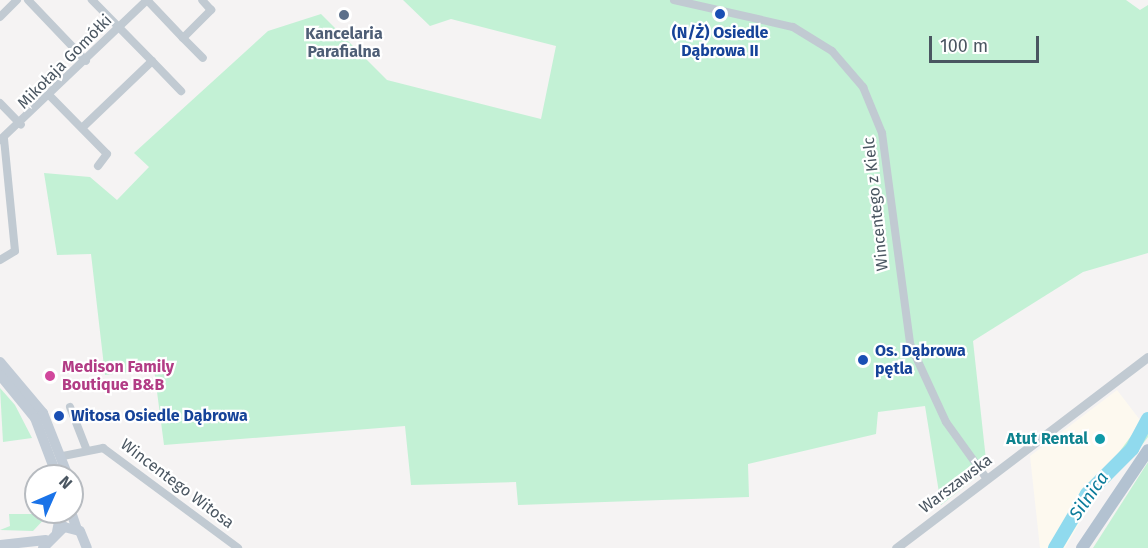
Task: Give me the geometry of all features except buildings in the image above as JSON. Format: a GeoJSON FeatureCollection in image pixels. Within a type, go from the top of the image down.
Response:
{"type":"FeatureCollection","features":[{"type":"Feature","properties":{"kind":"main road"},"geometry":{"type":"LineString","coordinates":[[0,362],[31,393],[65,464]]}},
{"type":"Feature","properties":{"kind":"main road"},"geometry":{"type":"LineString","coordinates":[[0,375],[35,418],[52,464]]}},
{"type":"Feature","properties":{"kind":"main road"},"geometry":{"type":"LineString","coordinates":[[1082,548],[1148,450]]}},
{"type":"Feature","properties":{"kind":"main road"},"geometry":{"type":"LineString","coordinates":[[0,545],[45,544],[57,532],[59,524]]}},
{"type":"Feature","properties":{"kind":"main road"},"geometry":{"type":"LineString","coordinates":[[75,524],[90,546]]}},
{"type":"Feature","properties":{"kind":"main road"},"geometry":{"type":"LineString","coordinates":[[57,532],[77,529]]}},
{"type":"Feature","properties":{"kind":"street"},"geometry":{"type":"LineString","coordinates":[[0,17],[17,0]]}},
{"type":"Feature","properties":{"kind":"street"},"geometry":{"type":"LineString","coordinates":[[28,0],[86,61]]}},
{"type":"Feature","properties":{"kind":"street"},"geometry":{"type":"LineString","coordinates":[[92,0],[181,92]]}},
{"type":"Feature","properties":{"kind":"street","name":"Mikołaja Gomółki"},"geometry":{"type":"LineString","coordinates":[[2,139],[21,125],[147,0],[203,58]]}},
{"type":"Feature","properties":{"kind":"street"},"geometry":{"type":"LineString","coordinates":[[183,38],[212,10],[202,0]]}},
{"type":"Feature","properties":{"kind":"street","name":"Wincentego z Kielc"},"geometry":{"type":"LineString","coordinates":[[674,0],[806,34],[839,57],[863,87],[882,133],[900,302],[911,349],[946,422],[987,479]]}},
{"type":"Feature","properties":{"kind":"street"},"geometry":{"type":"LineString","coordinates":[[82,128],[152,61]]}},
{"type":"Feature","properties":{"kind":"street"},"geometry":{"type":"LineString","coordinates":[[50,96],[107,154],[98,165]]}},
{"type":"Feature","properties":{"kind":"street"},"geometry":{"type":"LineString","coordinates":[[0,103],[21,125]]}},
{"type":"Feature","properties":{"kind":"street"},"geometry":{"type":"LineString","coordinates":[[0,260],[15,251],[2,139]]}},
{"type":"Feature","properties":{"kind":"street","name":"Warszawska"},"geometry":{"type":"LineString","coordinates":[[896,548],[1148,357]]}},
{"type":"Feature","properties":{"kind":"street"},"geometry":{"type":"LineString","coordinates":[[63,456],[86,448],[70,407]]}},
{"type":"Feature","properties":{"kind":"street","name":"Wincentego Witosa"},"geometry":{"type":"LineString","coordinates":[[86,448],[106,449],[238,548]]}},
{"type":"Feature","properties":{"kind":"shaded area"},"geometry":{"type":"Polygon","coordinates":[[[1117,390],[1140,420],[1065,548],[1040,548],[1030,456],[1117,390]]]}},
{"type":"Feature","properties":{"kind":"green space"},"geometry":{"type":"Polygon","coordinates":[[[403,0],[1126,0],[1140,10],[1148,5],[1148,253],[1083,272],[973,341],[987,469],[941,505],[925,406],[878,412],[876,434],[748,464],[749,497],[518,505],[516,482],[411,485],[405,426],[164,445],[154,369],[105,375],[91,254],[57,255],[44,173],[90,177],[117,200],[149,167],[134,153],[268,31],[321,14],[387,80],[541,119],[556,46],[451,19],[430,26],[403,0]]]}},
{"type":"Feature","properties":{"kind":"green space"},"geometry":{"type":"Polygon","coordinates":[[[0,388],[15,405],[32,438],[3,442],[0,388]]]}},
{"type":"Feature","properties":{"kind":"green space"},"geometry":{"type":"Polygon","coordinates":[[[1148,413],[1148,437],[1106,485],[1089,493],[1148,413]]]}},
{"type":"Feature","properties":{"kind":"green space"},"geometry":{"type":"Polygon","coordinates":[[[1148,462],[1148,548],[1093,548],[1148,462]]]}},
{"type":"Feature","properties":{"kind":"green space"},"geometry":{"type":"Polygon","coordinates":[[[9,514],[24,514],[24,524],[40,524],[33,531],[0,530],[10,526],[9,514]]]}},
{"type":"Feature","properties":{"kind":"waterway","name":"Silnica"},"geometry":{"type":"LineString","coordinates":[[1055,548],[1087,494],[1132,449],[1148,419]]}},
{"type":"Feature","properties":{"kind":"place","name":"(N/Ż) Osiedle Dąbrowa II"},"geometry":{"type":"Point","coordinates":[720,14]}},
{"type":"Feature","properties":{"kind":"place","name":"Kancelaria Parafialna"},"geometry":{"type":"Point","coordinates":[344,15]}},
{"type":"Feature","properties":{"kind":"place","name":"Os. Dąbrowa pętla"},"geometry":{"type":"Point","coordinates":[863,360]}},
{"type":"Feature","properties":{"kind":"place","name":"Medison Family Boutique B&B"},"geometry":{"type":"Point","coordinates":[50,376]}},
{"type":"Feature","properties":{"kind":"place","name":"Witosa Osiedle Dąbrowa"},"geometry":{"type":"Point","coordinates":[59,416]}},
{"type":"Feature","properties":{"kind":"place","name":"Atut Rental"},"geometry":{"type":"Point","coordinates":[1100,439]}}]}
